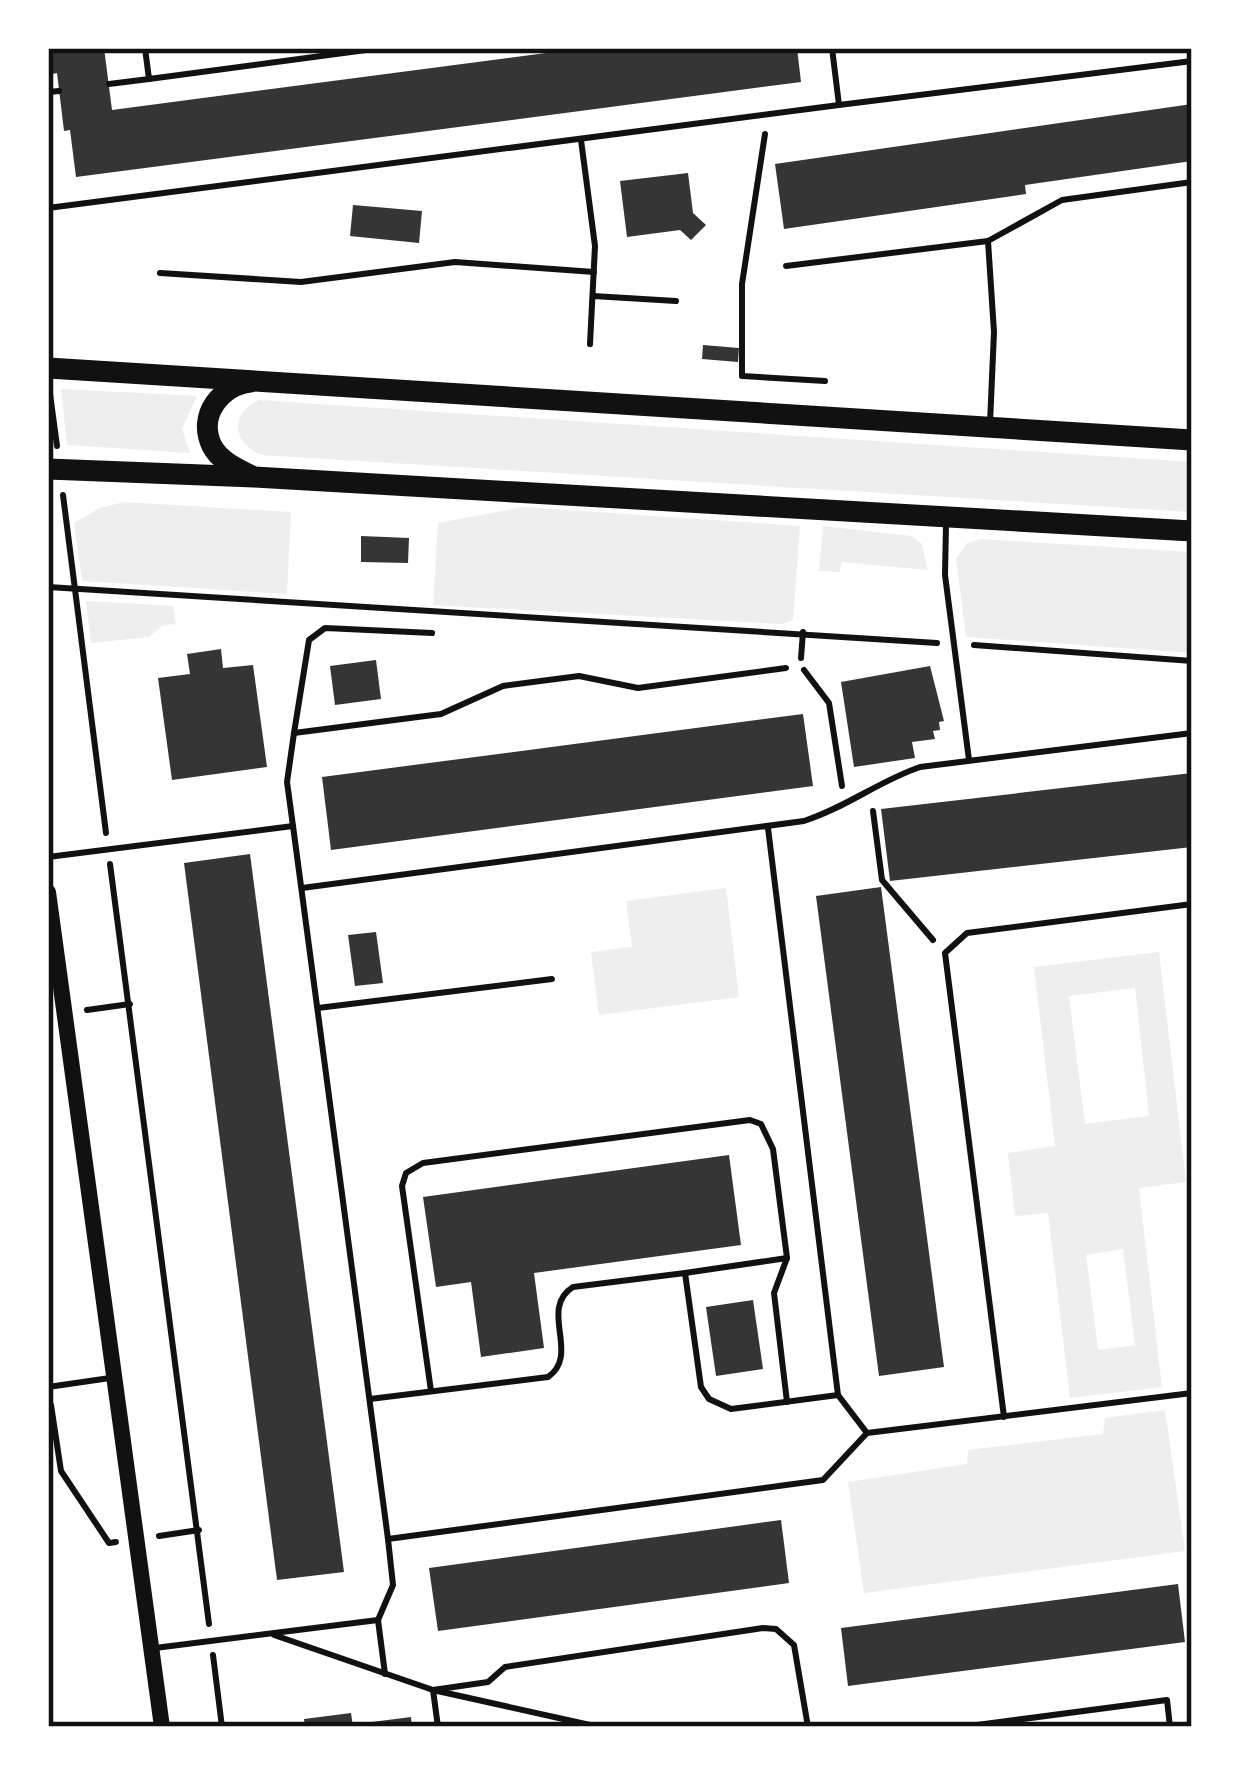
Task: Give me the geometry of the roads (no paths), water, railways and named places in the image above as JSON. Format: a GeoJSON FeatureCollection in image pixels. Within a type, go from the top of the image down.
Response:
{"type":"FeatureCollection","features":[{"type":"Feature","properties":{"kind":"main road"},"geometry":{"type":"LineString","coordinates":[[48,368],[1192,440]]}},
{"type":"Feature","properties":{"kind":"main road"},"geometry":{"type":"LineString","coordinates":[[254,477],[219,456],[207,427],[221,393],[240,383],[262,380]]}},
{"type":"Feature","properties":{"kind":"main road"},"geometry":{"type":"LineString","coordinates":[[48,469],[1192,531]]}},
{"type":"Feature","properties":{"kind":"street"},"geometry":{"type":"LineString","coordinates":[[48,892],[162,1727]]}},
{"type":"Feature","properties":{"kind":"lane"},"geometry":{"type":"LineString","coordinates":[[145,48],[148,79]]}},
{"type":"Feature","properties":{"kind":"lane"},"geometry":{"type":"LineString","coordinates":[[109,84],[381,48]]}},
{"type":"Feature","properties":{"kind":"lane"},"geometry":{"type":"LineString","coordinates":[[832,48],[839,105]]}},
{"type":"Feature","properties":{"kind":"lane"},"geometry":{"type":"LineString","coordinates":[[48,208],[1192,61]]}},
{"type":"Feature","properties":{"kind":"lane"},"geometry":{"type":"LineString","coordinates":[[48,92],[59,91]]}},
{"type":"Feature","properties":{"kind":"lane"},"geometry":{"type":"LineString","coordinates":[[581,140],[595,247],[590,344]]}},
{"type":"Feature","properties":{"kind":"lane"},"geometry":{"type":"LineString","coordinates":[[786,266],[988,241],[1062,200],[1192,182]]}},
{"type":"Feature","properties":{"kind":"lane"},"geometry":{"type":"LineString","coordinates":[[988,241],[994,332],[989,428]]}},
{"type":"Feature","properties":{"kind":"lane"},"geometry":{"type":"LineString","coordinates":[[160,273],[301,282],[455,262],[594,272]]}},
{"type":"Feature","properties":{"kind":"lane"},"geometry":{"type":"LineString","coordinates":[[593,296],[676,301]]}},
{"type":"Feature","properties":{"kind":"lane"},"geometry":{"type":"LineString","coordinates":[[946,515],[944,556],[969,760]]}},
{"type":"Feature","properties":{"kind":"lane"},"geometry":{"type":"LineString","coordinates":[[385,1674],[378,1620],[393,1585],[388,1539],[287,782],[309,640],[316,632],[326,628],[432,633]]}},
{"type":"Feature","properties":{"kind":"lane"},"geometry":{"type":"LineString","coordinates":[[294,733],[441,714],[503,686],[579,676],[638,688],[786,668]]}},
{"type":"Feature","properties":{"kind":"lane"},"geometry":{"type":"LineString","coordinates":[[302,888],[768,828],[832,812],[889,778],[920,767],[1192,733]]}},
{"type":"Feature","properties":{"kind":"lane"},"geometry":{"type":"LineString","coordinates":[[48,857],[293,826]]}},
{"type":"Feature","properties":{"kind":"lane"},"geometry":{"type":"LineString","coordinates":[[768,828],[838,1395],[867,1433]]}},
{"type":"Feature","properties":{"kind":"lane"},"geometry":{"type":"LineString","coordinates":[[1004,1417],[945,952],[967,932],[1192,904]]}},
{"type":"Feature","properties":{"kind":"lane"},"geometry":{"type":"LineString","coordinates":[[318,1008],[552,979]]}},
{"type":"Feature","properties":{"kind":"lane"},"geometry":{"type":"LineString","coordinates":[[431,1391],[402,1186],[406,1173],[423,1163],[750,1120],[760,1124],[773,1149],[788,1258],[774,1293],[787,1402]]}},
{"type":"Feature","properties":{"kind":"lane"},"geometry":{"type":"LineString","coordinates":[[370,1399],[548,1377],[559,1370],[562,1358],[556,1304],[573,1287],[788,1258]]}},
{"type":"Feature","properties":{"kind":"lane"},"geometry":{"type":"LineString","coordinates":[[685,1273],[701,1388],[709,1399],[731,1409],[838,1395]]}},
{"type":"Feature","properties":{"kind":"lane"},"geometry":{"type":"LineString","coordinates":[[48,1387],[114,1378]]}},
{"type":"Feature","properties":{"kind":"lane"},"geometry":{"type":"LineString","coordinates":[[388,1539],[823,1480],[867,1433],[1192,1393]]}},
{"type":"Feature","properties":{"kind":"lane"},"geometry":{"type":"LineString","coordinates":[[151,1648],[378,1620]]}},
{"type":"Feature","properties":{"kind":"lane"},"geometry":{"type":"LineString","coordinates":[[433,1690],[488,1682],[505,1667],[776,1629],[794,1645],[808,1727]]}},
{"type":"Feature","properties":{"kind":"lane"},"geometry":{"type":"LineString","coordinates":[[272,1634],[433,1690],[599,1727]]}},
{"type":"Feature","properties":{"kind":"lane"},"geometry":{"type":"LineString","coordinates":[[433,1690],[438,1727]]}},
{"type":"Feature","properties":{"kind":"lane"},"geometry":{"type":"LineString","coordinates":[[962,1727],[1166,1700],[1170,1727]]}}]}
